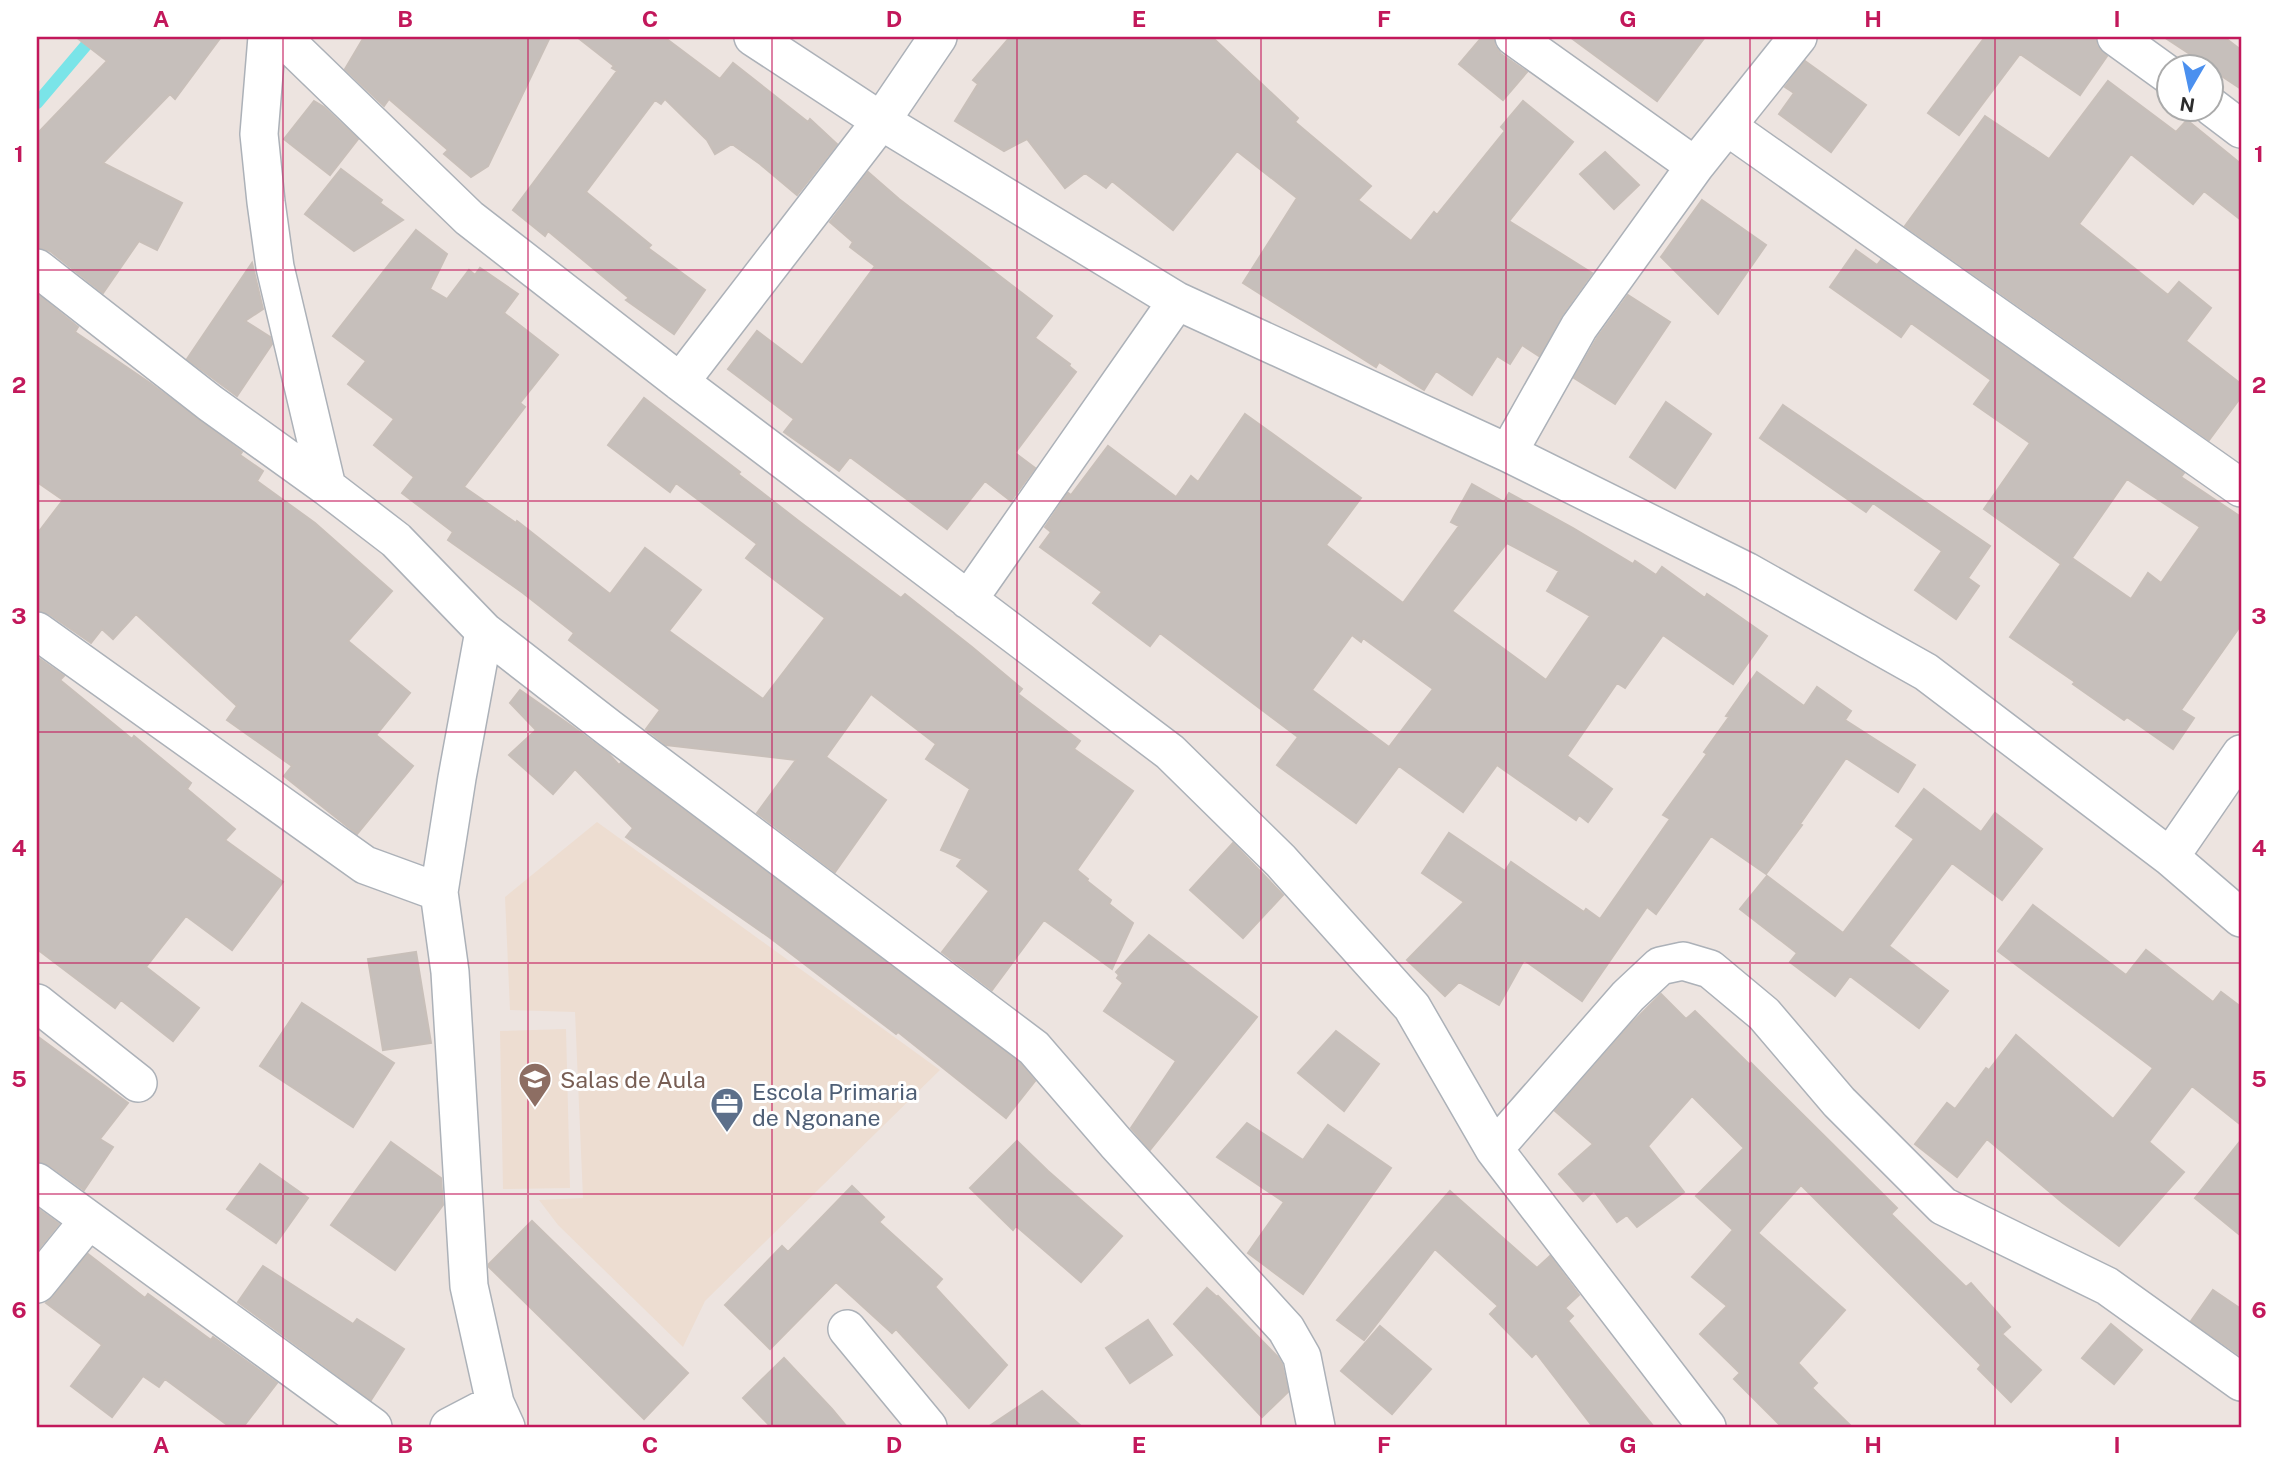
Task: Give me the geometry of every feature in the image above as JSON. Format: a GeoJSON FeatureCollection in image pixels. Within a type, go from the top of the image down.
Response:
{"type":"FeatureCollection","features":[{"type":"Feature","properties":{"kind":"street"},"geometry":{"type":"LineString","coordinates":[[267,37],[259,134],[266,202],[275,267],[327,487]]}},
{"type":"Feature","properties":{"kind":"street"},"geometry":{"type":"LineString","coordinates":[[282,37],[469,218],[680,382],[1170,752],[1280,862],[1412,1007],[1494,1149],[1707,1427]]}},
{"type":"Feature","properties":{"kind":"street"},"geometry":{"type":"LineString","coordinates":[[753,37],[881,121],[1177,301],[1508,453],[1746,570],[1926,672],[2170,857],[2241,918]]}},
{"type":"Feature","properties":{"kind":"street"},"geometry":{"type":"LineString","coordinates":[[680,382],[881,121],[938,37]]}},
{"type":"Feature","properties":{"kind":"street"},"geometry":{"type":"LineString","coordinates":[[1514,37],[1695,166]]}},
{"type":"Feature","properties":{"kind":"street"},"geometry":{"type":"LineString","coordinates":[[1508,453],[1579,327],[1695,166],[1798,37]]}},
{"type":"Feature","properties":{"kind":"street"},"geometry":{"type":"LineString","coordinates":[[2116,37],[2156,66]]}},
{"type":"Feature","properties":{"kind":"street"},"geometry":{"type":"LineString","coordinates":[[2226,118],[2241,129]]}},
{"type":"Feature","properties":{"kind":"street"},"geometry":{"type":"LineString","coordinates":[[1728,127],[2241,488]]}},
{"type":"Feature","properties":{"kind":"street"},"geometry":{"type":"LineString","coordinates":[[37,268],[211,403],[396,540],[484,631],[1034,1048],[1286,1329],[1302,1357],[1316,1427]]}},
{"type":"Feature","properties":{"kind":"street"},"geometry":{"type":"LineString","coordinates":[[968,600],[1177,301]]}},
{"type":"Feature","properties":{"kind":"street"},"geometry":{"type":"LineString","coordinates":[[37,631],[365,865],[439,892]]}},
{"type":"Feature","properties":{"kind":"street"},"geometry":{"type":"LineString","coordinates":[[449,1427],[500,1415],[469,1286],[450,972],[439,892],[484,631]]}},
{"type":"Feature","properties":{"kind":"street"},"geometry":{"type":"LineString","coordinates":[[2170,857],[2241,754]]}},
{"type":"Feature","properties":{"kind":"street"},"geometry":{"type":"LineString","coordinates":[[1494,1149],[1628,996],[1660,966],[1683,961],[1710,969],[1764,1014],[1839,1102],[1943,1206],[2107,1286],[2241,1382]]}},
{"type":"Feature","properties":{"kind":"street"},"geometry":{"type":"LineString","coordinates":[[37,1003],[138,1083]]}},
{"type":"Feature","properties":{"kind":"street"},"geometry":{"type":"LineString","coordinates":[[37,1182],[373,1427]]}},
{"type":"Feature","properties":{"kind":"street"},"geometry":{"type":"LineString","coordinates":[[37,1284],[89,1220]]}},
{"type":"Feature","properties":{"kind":"street"},"geometry":{"type":"LineString","coordinates":[[847,1329],[928,1427]]}},
{"type":"Feature","properties":{"kind":"shaded area","name":"Escola Primaria de Ngonane"},"geometry":{"type":"Polygon","coordinates":[[[597,822],[940,1070],[705,1301],[683,1347],[558,1225],[539,1200],[583,1198],[575,1012],[510,1010],[505,897],[597,822]]]}},
{"type":"Feature","properties":{"kind":"shaded area","name":"Salas de Aula"},"geometry":{"type":"Polygon","coordinates":[[[566,1029],[570,1188],[503,1189],[500,1031],[566,1029]]]}},
{"type":"Feature","properties":{"kind":"building"},"geometry":{"type":"Polygon","coordinates":[[[76,37],[221,37],[175,99],[170,94],[103,163],[182,203],[157,250],[139,241],[103,293],[50,251],[37,248],[37,134],[107,61],[76,37]]]}},
{"type":"Feature","properties":{"kind":"building"},"geometry":{"type":"Polygon","coordinates":[[[364,37],[550,37],[488,166],[471,177],[444,154],[448,150],[389,99],[384,106],[345,69],[364,37]]]}},
{"type":"Feature","properties":{"kind":"building"},"geometry":{"type":"Polygon","coordinates":[[[577,37],[664,37],[720,79],[733,63],[808,122],[810,119],[837,144],[797,195],[732,144],[715,154],[707,140],[665,99],[661,104],[655,100],[586,192],[651,245],[648,248],[705,290],[674,334],[626,300],[629,298],[548,231],[545,236],[513,210],[617,71],[577,37]]]}},
{"type":"Feature","properties":{"kind":"building"},"geometry":{"type":"Polygon","coordinates":[[[1010,37],[1212,37],[1298,118],[1295,122],[1371,186],[1358,200],[1411,241],[1434,212],[1437,215],[1505,131],[1501,127],[1523,101],[1573,142],[1509,221],[1592,273],[1562,315],[1539,356],[1522,345],[1510,364],[1497,356],[1472,395],[1436,371],[1424,390],[1379,362],[1376,367],[1243,283],[1297,198],[1237,151],[1173,230],[1112,181],[1106,188],[1085,173],[1065,188],[1027,139],[1004,151],[955,121],[978,84],[973,80],[1010,37]]]}},
{"type":"Feature","properties":{"kind":"building"},"geometry":{"type":"Polygon","coordinates":[[[1482,37],[1493,37],[1501,54],[1527,72],[1503,100],[1459,64],[1482,37]]]}},
{"type":"Feature","properties":{"kind":"building"},"geometry":{"type":"Polygon","coordinates":[[[1570,37],[1705,37],[1657,101],[1570,37]]]}},
{"type":"Feature","properties":{"kind":"building"},"geometry":{"type":"Polygon","coordinates":[[[1985,37],[2095,37],[2097,46],[2107,56],[2080,95],[2020,54],[1959,135],[1928,113],[1985,37]]]}},
{"type":"Feature","properties":{"kind":"building"},"geometry":{"type":"Polygon","coordinates":[[[2164,37],[2224,37],[2241,50],[2241,89],[2226,79],[2226,52],[2187,52],[2164,37]]]}},
{"type":"Feature","properties":{"kind":"building"},"geometry":{"type":"Polygon","coordinates":[[[1805,61],[1866,105],[1831,152],[1779,114],[1794,93],[1785,87],[1805,61]]]}},
{"type":"Feature","properties":{"kind":"building"},"geometry":{"type":"Polygon","coordinates":[[[2108,81],[2156,117],[2156,122],[2163,122],[2176,132],[2185,122],[2189,122],[2241,164],[2241,220],[2204,191],[2193,204],[2131,154],[2079,224],[2168,295],[2179,282],[2211,308],[2186,341],[2241,384],[2241,397],[2209,440],[1905,226],[1985,116],[2049,159],[2108,81]]]}},
{"type":"Feature","properties":{"kind":"building"},"geometry":{"type":"Polygon","coordinates":[[[314,101],[358,139],[330,175],[284,139],[314,101]]]}},
{"type":"Feature","properties":{"kind":"building"},"geometry":{"type":"Polygon","coordinates":[[[1605,152],[1639,185],[1614,209],[1580,174],[1605,152]]]}},
{"type":"Feature","properties":{"kind":"building"},"geometry":{"type":"Polygon","coordinates":[[[341,169],[382,200],[380,203],[403,220],[354,251],[305,214],[341,169]]]}},
{"type":"Feature","properties":{"kind":"building"},"geometry":{"type":"Polygon","coordinates":[[[868,172],[899,199],[1052,316],[1035,338],[1070,364],[1076,372],[1015,453],[1035,468],[1011,501],[985,481],[947,529],[850,457],[839,471],[784,432],[794,419],[728,369],[757,331],[802,365],[875,266],[850,247],[853,242],[830,222],[868,172]]]}},
{"type":"Feature","properties":{"kind":"building"},"geometry":{"type":"Polygon","coordinates":[[[1702,200],[1766,245],[1718,314],[1661,257],[1702,200]]]}},
{"type":"Feature","properties":{"kind":"building"},"geometry":{"type":"Polygon","coordinates":[[[416,230],[447,254],[430,289],[447,299],[469,270],[475,275],[480,268],[518,294],[504,313],[558,355],[520,403],[525,407],[464,487],[516,523],[517,521],[610,594],[645,548],[701,590],[669,631],[763,699],[825,618],[746,558],[757,544],[676,483],[670,492],[608,445],[644,398],[800,522],[901,598],[905,594],[972,647],[1022,689],[1018,694],[1080,741],[1074,749],[1133,791],[1077,870],[1111,900],[1109,904],[1133,923],[1112,969],[1044,920],[992,990],[942,952],[989,891],[957,866],[962,859],[941,850],[970,789],[926,759],[936,744],[871,694],[826,757],[886,800],[835,872],[757,813],[796,760],[666,745],[646,729],[660,710],[569,640],[574,633],[448,540],[453,532],[402,493],[414,477],[374,445],[394,419],[348,384],[366,361],[333,336],[416,230]]]}},
{"type":"Feature","properties":{"kind":"building"},"geometry":{"type":"Polygon","coordinates":[[[1856,250],[1877,265],[1881,260],[2184,473],[2181,477],[2241,517],[2241,625],[2181,710],[2194,718],[2173,749],[2127,717],[2124,720],[2010,637],[2061,564],[1984,509],[2030,443],[1974,404],[1991,380],[1911,323],[1901,337],[1830,287],[1856,250]],[[2127,479],[2072,558],[2131,599],[2148,573],[2161,583],[2200,527],[2127,479]]]}},
{"type":"Feature","properties":{"kind":"building"},"geometry":{"type":"Polygon","coordinates":[[[252,263],[263,309],[245,321],[270,337],[272,344],[237,396],[187,359],[252,263]]]}},
{"type":"Feature","properties":{"kind":"building"},"geometry":{"type":"Polygon","coordinates":[[[37,294],[78,327],[75,332],[150,383],[242,452],[240,455],[263,471],[257,481],[315,523],[392,591],[348,641],[410,693],[376,735],[413,766],[357,834],[284,776],[292,766],[227,720],[237,706],[136,614],[113,639],[102,629],[91,643],[49,614],[37,610],[37,534],[63,500],[37,482],[37,294]]]}},
{"type":"Feature","properties":{"kind":"building"},"geometry":{"type":"Polygon","coordinates":[[[1628,295],[1670,322],[1615,404],[1574,378],[1597,338],[1628,295]]]}},
{"type":"Feature","properties":{"kind":"building"},"geometry":{"type":"Polygon","coordinates":[[[1666,402],[1711,434],[1675,488],[1630,457],[1666,402]]]}},
{"type":"Feature","properties":{"kind":"building"},"geometry":{"type":"Polygon","coordinates":[[[1783,405],[1990,546],[1968,578],[1979,586],[1956,619],[1915,590],[1942,551],[1873,503],[1866,512],[1760,438],[1783,405]]]}},
{"type":"Feature","properties":{"kind":"building"},"geometry":{"type":"Polygon","coordinates":[[[1245,414],[1361,498],[1326,545],[1403,603],[1459,526],[1451,522],[1472,484],[1504,502],[1509,493],[1656,575],[1662,567],[1705,598],[1707,594],[1767,636],[1733,684],[1663,635],[1625,688],[1617,683],[1567,756],[1612,789],[1588,822],[1579,815],[1576,820],[1497,765],[1463,812],[1399,766],[1356,823],[1277,765],[1298,737],[1160,633],[1150,646],[1093,603],[1102,592],[1040,547],[1051,532],[1045,527],[1068,493],[1071,495],[1108,446],[1176,497],[1191,476],[1198,482],[1245,414]],[[1507,543],[1452,611],[1546,680],[1590,616],[1547,591],[1559,571],[1507,543]],[[1352,635],[1312,690],[1389,747],[1433,689],[1363,638],[1361,642],[1352,635]]]}},
{"type":"Feature","properties":{"kind":"building"},"geometry":{"type":"Polygon","coordinates":[[[37,657],[64,676],[60,680],[132,739],[134,736],[191,783],[187,789],[235,829],[225,840],[283,882],[232,950],[186,916],[146,967],[199,1008],[173,1041],[121,1000],[115,1008],[37,949],[37,657]]]}},
{"type":"Feature","properties":{"kind":"building"},"geometry":{"type":"Polygon","coordinates":[[[1757,672],[1804,706],[1817,687],[1851,711],[1845,720],[1915,765],[1898,792],[1846,758],[1766,874],[1711,836],[1656,914],[1647,907],[1582,1001],[1524,960],[1499,1005],[1459,982],[1445,996],[1407,960],[1464,902],[1422,873],[1449,833],[1505,871],[1511,862],[1584,912],[1586,909],[1600,919],[1670,819],[1663,815],[1707,754],[1704,752],[1757,672]]]}},
{"type":"Feature","properties":{"kind":"building"},"geometry":{"type":"Polygon","coordinates":[[[520,690],[1020,1063],[1035,1081],[1006,1118],[898,1032],[896,1034],[769,937],[626,837],[633,828],[575,769],[553,794],[509,755],[536,730],[510,703],[520,690]]]}},
{"type":"Feature","properties":{"kind":"building"},"geometry":{"type":"Polygon","coordinates":[[[1924,789],[1981,832],[1995,813],[2042,849],[2002,900],[1952,863],[1889,946],[1948,991],[1919,1028],[1850,976],[1835,996],[1790,962],[1797,953],[1740,909],[1767,876],[1843,933],[1914,839],[1896,826],[1924,789]]]}},
{"type":"Feature","properties":{"kind":"building"},"geometry":{"type":"Polygon","coordinates":[[[1233,843],[1283,895],[1243,938],[1190,890],[1233,843]]]}},
{"type":"Feature","properties":{"kind":"building"},"geometry":{"type":"Polygon","coordinates":[[[2033,905],[2126,975],[2146,950],[2213,1002],[2221,992],[2241,1007],[2241,1125],[2192,1086],[2149,1142],[2184,1172],[2119,1246],[1987,1139],[1957,1177],[1915,1144],[1947,1103],[1955,1109],[1986,1068],[1989,1070],[2016,1035],[2113,1119],[2153,1068],[1998,951],[2033,905]]]}},
{"type":"Feature","properties":{"kind":"building"},"geometry":{"type":"Polygon","coordinates":[[[1149,935],[1257,1017],[1150,1150],[1131,1128],[1176,1061],[1104,1011],[1123,983],[1117,978],[1119,975],[1116,972],[1149,935]]]}},
{"type":"Feature","properties":{"kind":"building"},"geometry":{"type":"Polygon","coordinates":[[[416,952],[431,1043],[383,1050],[368,959],[416,952]]]}},
{"type":"Feature","properties":{"kind":"building"},"geometry":{"type":"Polygon","coordinates":[[[1661,994],[1686,1019],[1695,1011],[1750,1065],[1751,1063],[1897,1208],[1891,1214],[1966,1287],[1971,1283],[2010,1327],[2002,1334],[2041,1370],[2011,1402],[1978,1369],[1981,1365],[1801,1185],[1758,1233],[1845,1310],[1798,1363],[1817,1383],[1812,1388],[1852,1427],[1782,1427],[1734,1379],[1740,1373],[1700,1334],[1727,1306],[1692,1277],[1733,1230],[1696,1196],[1744,1148],[1692,1096],[1648,1146],[1684,1192],[1637,1227],[1627,1215],[1617,1222],[1594,1191],[1583,1201],[1559,1174],[1593,1144],[1555,1111],[1661,994]]]}},
{"type":"Feature","properties":{"kind":"building"},"geometry":{"type":"Polygon","coordinates":[[[302,1003],[394,1063],[353,1127],[260,1066],[302,1003]]]}},
{"type":"Feature","properties":{"kind":"building"},"geometry":{"type":"Polygon","coordinates":[[[1336,1031],[1379,1064],[1344,1111],[1298,1073],[1336,1031]]]}},
{"type":"Feature","properties":{"kind":"building"},"geometry":{"type":"Polygon","coordinates":[[[37,1036],[128,1103],[100,1139],[113,1147],[84,1190],[49,1165],[37,1161],[37,1036]]]}},
{"type":"Feature","properties":{"kind":"building"},"geometry":{"type":"Polygon","coordinates":[[[1247,1123],[1303,1160],[1328,1125],[1391,1168],[1303,1294],[1248,1253],[1284,1202],[1217,1157],[1247,1123]]]}},
{"type":"Feature","properties":{"kind":"building"},"geometry":{"type":"Polygon","coordinates":[[[2241,1140],[2241,1236],[2195,1198],[2241,1140]]]}},
{"type":"Feature","properties":{"kind":"building"},"geometry":{"type":"Polygon","coordinates":[[[1017,1141],[1122,1236],[1081,1282],[1016,1226],[1013,1230],[970,1188],[1017,1141]]]}},
{"type":"Feature","properties":{"kind":"building"},"geometry":{"type":"Polygon","coordinates":[[[391,1142],[441,1178],[443,1205],[395,1270],[331,1225],[391,1142]]]}},
{"type":"Feature","properties":{"kind":"building"},"geometry":{"type":"Polygon","coordinates":[[[260,1164],[308,1198],[276,1243],[227,1209],[260,1164]]]}},
{"type":"Feature","properties":{"kind":"building"},"geometry":{"type":"Polygon","coordinates":[[[852,1186],[884,1217],[879,1222],[942,1279],[935,1287],[1007,1365],[969,1408],[896,1329],[892,1333],[836,1282],[770,1349],[725,1305],[782,1246],[788,1252],[852,1186]]]}},
{"type":"Feature","properties":{"kind":"building"},"geometry":{"type":"Polygon","coordinates":[[[1450,1191],[1537,1268],[1550,1256],[1579,1295],[1565,1308],[1573,1316],[1568,1321],[1654,1427],[1593,1427],[1536,1353],[1532,1357],[1490,1314],[1498,1306],[1435,1249],[1364,1340],[1337,1320],[1450,1191]]]}},
{"type":"Feature","properties":{"kind":"building"},"geometry":{"type":"Polygon","coordinates":[[[37,1208],[59,1224],[37,1251],[37,1208]]]}},
{"type":"Feature","properties":{"kind":"building"},"geometry":{"type":"Polygon","coordinates":[[[532,1221],[688,1373],[644,1419],[489,1267],[532,1221]]]}},
{"type":"Feature","properties":{"kind":"building"},"geometry":{"type":"Polygon","coordinates":[[[88,1254],[145,1298],[148,1294],[277,1383],[243,1427],[230,1427],[165,1379],[159,1387],[143,1376],[112,1417],[71,1386],[102,1345],[46,1303],[88,1254]]]}},
{"type":"Feature","properties":{"kind":"building"},"geometry":{"type":"Polygon","coordinates":[[[263,1266],[353,1324],[357,1319],[404,1349],[371,1400],[238,1302],[263,1266]]]}},
{"type":"Feature","properties":{"kind":"building"},"geometry":{"type":"Polygon","coordinates":[[[1207,1288],[1218,1296],[1282,1364],[1288,1392],[1262,1417],[1174,1324],[1207,1288]]]}},
{"type":"Feature","properties":{"kind":"building"},"geometry":{"type":"Polygon","coordinates":[[[2213,1290],[2241,1309],[2241,1356],[2191,1321],[2213,1290]]]}},
{"type":"Feature","properties":{"kind":"building"},"geometry":{"type":"Polygon","coordinates":[[[1148,1320],[1172,1355],[1130,1383],[1106,1348],[1148,1320]]]}},
{"type":"Feature","properties":{"kind":"building"},"geometry":{"type":"Polygon","coordinates":[[[2111,1324],[2142,1350],[2114,1384],[2082,1358],[2111,1324]]]}},
{"type":"Feature","properties":{"kind":"building"},"geometry":{"type":"Polygon","coordinates":[[[1380,1326],[1431,1369],[1392,1414],[1341,1371],[1380,1326]]]}},
{"type":"Feature","properties":{"kind":"building"},"geometry":{"type":"Polygon","coordinates":[[[784,1358],[847,1427],[771,1427],[743,1398],[784,1358]]]}},
{"type":"Feature","properties":{"kind":"building"},"geometry":{"type":"Polygon","coordinates":[[[1042,1391],[1082,1427],[988,1427],[1042,1391]]]}},
{"type":"Feature","properties":{"kind":"waterway"},"geometry":{"type":"LineString","coordinates":[[37,103],[93,37]]}},
{"type":"Feature","properties":{"kind":"place","name":"Salas de Aula"},"geometry":{"type":"Point","coordinates":[535,1109]}},
{"type":"Feature","properties":{"kind":"place","name":"Escola Primaria de Ngonane"},"geometry":{"type":"Point","coordinates":[727,1134]}}]}
